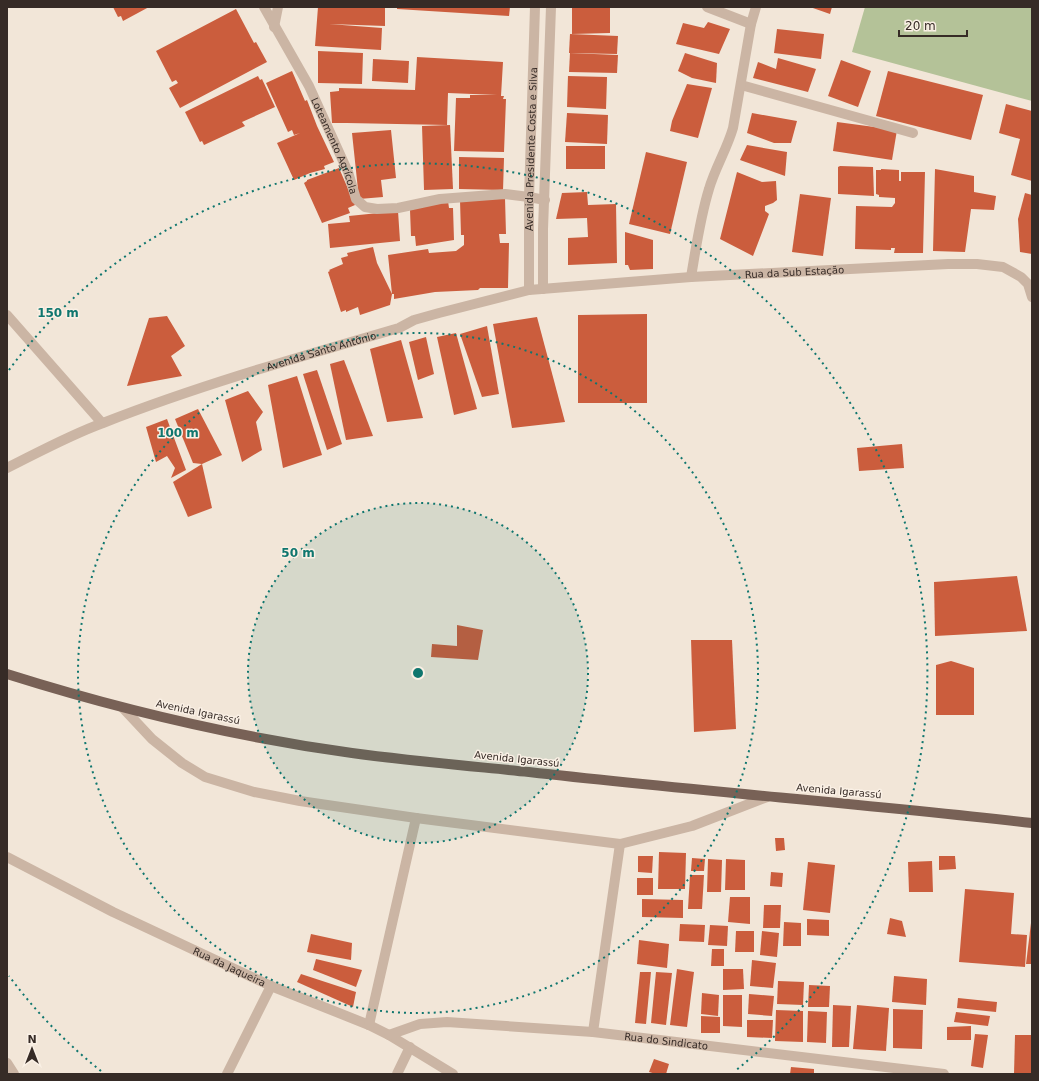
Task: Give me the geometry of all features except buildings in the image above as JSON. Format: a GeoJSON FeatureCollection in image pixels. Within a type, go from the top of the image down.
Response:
{"type":"FeatureCollection","features":[{"type":"Feature","properties":{"kind":"main road","name":"Avenida Igarassú"},"geometry":{"type":"LineString","coordinates":[[7,674],[123,708],[232,732],[352,753],[624,783],[1032,823]]}},
{"type":"Feature","properties":{"kind":"street","name":"Loteamento Agrícola"},"geometry":{"type":"LineString","coordinates":[[264,7],[274,27],[309,86],[348,172],[356,199],[365,207],[377,209],[398,208],[440,199],[505,194],[545,200]]}},
{"type":"Feature","properties":{"kind":"street"},"geometry":{"type":"LineString","coordinates":[[274,27],[278,7]]}},
{"type":"Feature","properties":{"kind":"street","name":"Avenida Presidente Costa e Silva"},"geometry":{"type":"LineString","coordinates":[[529,290],[529,197],[535,7]]}},
{"type":"Feature","properties":{"kind":"street","name":"Avenida Presidente Costa e Silva"},"geometry":{"type":"LineString","coordinates":[[543,289],[543,229],[551,7]]}},
{"type":"Feature","properties":{"kind":"street"},"geometry":{"type":"LineString","coordinates":[[707,7],[751,24]]}},
{"type":"Feature","properties":{"kind":"street"},"geometry":{"type":"LineString","coordinates":[[690,277],[709,188],[730,138],[741,85],[751,24],[756,7]]}},
{"type":"Feature","properties":{"kind":"street"},"geometry":{"type":"LineString","coordinates":[[741,85],[913,132]]}},
{"type":"Feature","properties":{"kind":"street","name":"Rua da Sub Estação"},"geometry":{"type":"LineString","coordinates":[[543,289],[690,277],[948,264],[977,264],[1003,267],[1021,277],[1028,284],[1032,297]]}},
{"type":"Feature","properties":{"kind":"street","name":"Avenida Santo Antônio"},"geometry":{"type":"LineString","coordinates":[[7,468],[56,443],[102,423],[199,388],[399,328],[414,320],[455,308],[529,290],[543,289]]}},
{"type":"Feature","properties":{"kind":"street"},"geometry":{"type":"LineString","coordinates":[[7,315],[102,423]]}},
{"type":"Feature","properties":{"kind":"street"},"geometry":{"type":"LineString","coordinates":[[123,708],[152,739],[182,763],[205,777],[254,792],[300,802],[620,844],[692,826],[767,797]]}},
{"type":"Feature","properties":{"kind":"street"},"geometry":{"type":"LineString","coordinates":[[369,1025],[416,818]]}},
{"type":"Feature","properties":{"kind":"street"},"geometry":{"type":"LineString","coordinates":[[593,1032],[620,844]]}},
{"type":"Feature","properties":{"kind":"street","name":"Rua da Jaqueira"},"geometry":{"type":"LineString","coordinates":[[7,857],[113,912],[271,986],[369,1025],[389,1035],[453,1074]]}},
{"type":"Feature","properties":{"kind":"street"},"geometry":{"type":"LineString","coordinates":[[226,1074],[271,986]]}},
{"type":"Feature","properties":{"kind":"street","name":"Rua do Sindicato"},"geometry":{"type":"LineString","coordinates":[[389,1035],[420,1024],[446,1022],[593,1032],[882,1070],[944,1074]]}},
{"type":"Feature","properties":{"kind":"street"},"geometry":{"type":"LineString","coordinates":[[397,1074],[410,1048]]}},
{"type":"Feature","properties":{"kind":"street"},"geometry":{"type":"LineString","coordinates":[[7,1062],[14,1074]]}},
{"type":"Feature","properties":{"kind":"green space"},"geometry":{"type":"Polygon","coordinates":[[[865,7],[1032,7],[1032,101],[852,52],[865,7]]]}}]}
